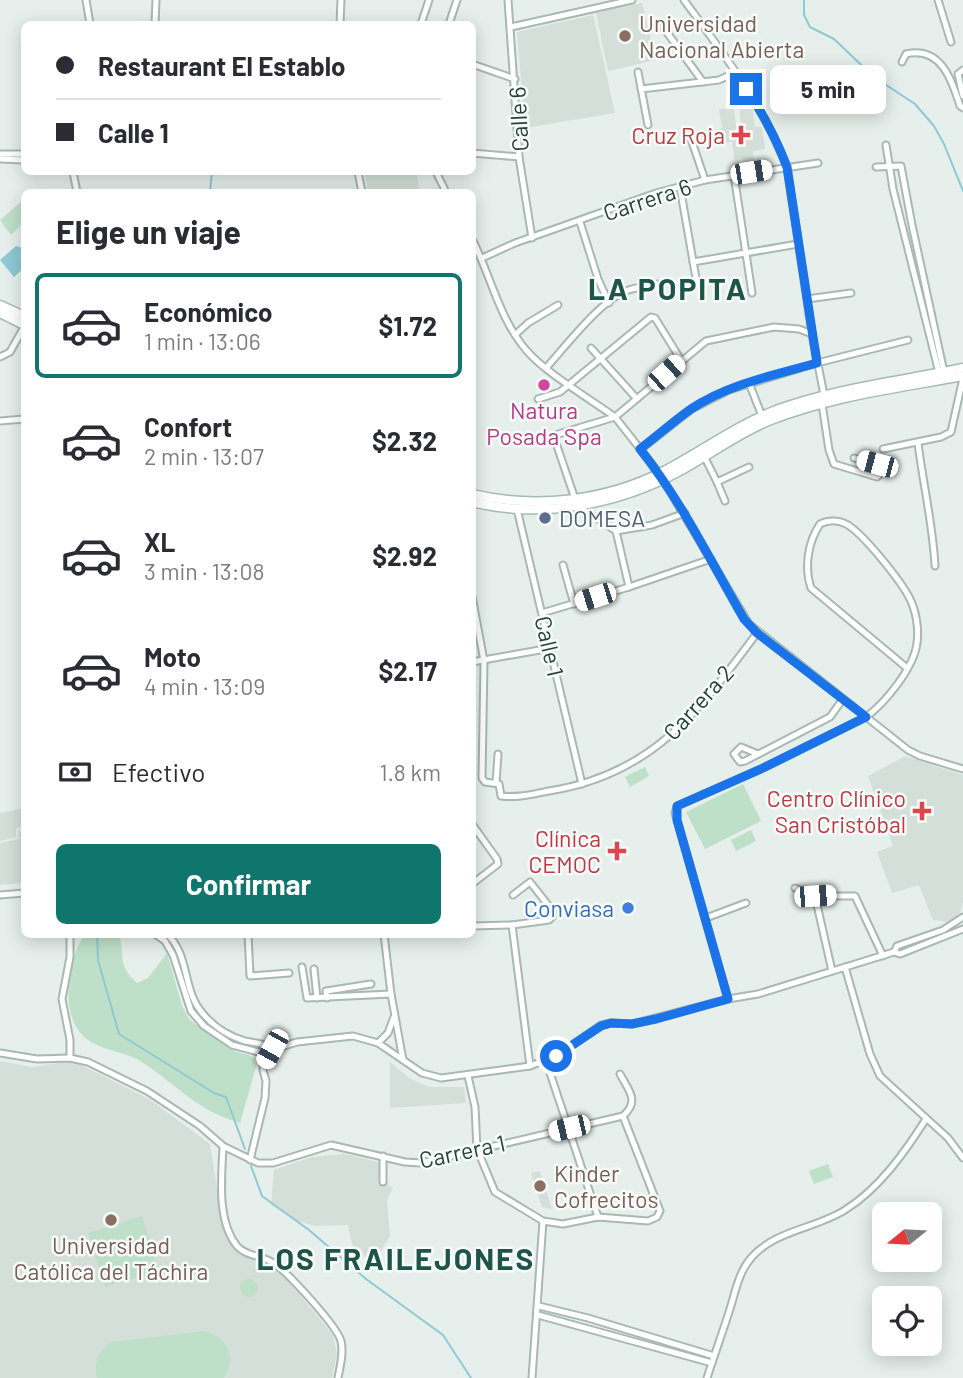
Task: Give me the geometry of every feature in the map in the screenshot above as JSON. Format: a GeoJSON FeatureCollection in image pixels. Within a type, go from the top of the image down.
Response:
{"type":"FeatureCollection","features":[{"type":"Feature","properties":{"kind":"street"},"geometry":{"type":"LineString","coordinates":[[86,0],[90,21]]}},
{"type":"Feature","properties":{"kind":"street"},"geometry":{"type":"LineString","coordinates":[[155,21],[156,0]]}},
{"type":"Feature","properties":{"kind":"street"},"geometry":{"type":"LineString","coordinates":[[340,21],[341,0]]}},
{"type":"Feature","properties":{"kind":"street"},"geometry":{"type":"LineString","coordinates":[[422,21],[429,0]]}},
{"type":"Feature","properties":{"kind":"street"},"geometry":{"type":"LineString","coordinates":[[450,21],[457,0]]}},
{"type":"Feature","properties":{"kind":"street","name":"Calle 6"},"geometry":{"type":"LineString","coordinates":[[508,0],[519,157],[532,238]]}},
{"type":"Feature","properties":{"kind":"street"},"geometry":{"type":"LineString","coordinates":[[510,27],[632,0]]}},
{"type":"Feature","properties":{"kind":"street"},"geometry":{"type":"LineString","coordinates":[[684,0],[758,105],[787,167],[829,450],[834,464],[877,477],[879,475],[877,464],[854,458]]}},
{"type":"Feature","properties":{"kind":"street"},"geometry":{"type":"LineString","coordinates":[[938,0],[951,42]]}},
{"type":"Feature","properties":{"kind":"street"},"geometry":{"type":"LineString","coordinates":[[663,27],[703,82]]}},
{"type":"Feature","properties":{"kind":"street"},"geometry":{"type":"LineString","coordinates":[[902,62],[906,54],[914,53],[935,58],[946,70],[963,108]]}},
{"type":"Feature","properties":{"kind":"street"},"geometry":{"type":"LineString","coordinates":[[476,65],[515,79]]}},
{"type":"Feature","properties":{"kind":"street"},"geometry":{"type":"LineString","coordinates":[[963,70],[958,74],[963,96]]}},
{"type":"Feature","properties":{"kind":"street"},"geometry":{"type":"LineString","coordinates":[[638,72],[648,124]]}},
{"type":"Feature","properties":{"kind":"street"},"geometry":{"type":"LineString","coordinates":[[641,89],[719,80],[734,73]]}},
{"type":"Feature","properties":{"kind":"street"},"geometry":{"type":"LineString","coordinates":[[689,133],[705,180]]}},
{"type":"Feature","properties":{"kind":"street"},"geometry":{"type":"LineString","coordinates":[[886,145],[893,189],[941,372]]}},
{"type":"Feature","properties":{"kind":"street"},"geometry":{"type":"LineString","coordinates":[[0,153],[21,154]]}},
{"type":"Feature","properties":{"kind":"street"},"geometry":{"type":"LineString","coordinates":[[476,153],[519,157]]}},
{"type":"Feature","properties":{"kind":"street"},"geometry":{"type":"LineString","coordinates":[[0,159],[21,160]]}},
{"type":"Feature","properties":{"kind":"street","name":"Carrera 6"},"geometry":{"type":"LineString","coordinates":[[482,258],[632,201],[680,187],[705,180],[818,163]]}},
{"type":"Feature","properties":{"kind":"street"},"geometry":{"type":"LineString","coordinates":[[876,167],[901,166],[941,372]]}},
{"type":"Feature","properties":{"kind":"street"},"geometry":{"type":"LineString","coordinates":[[734,175],[752,293]]}},
{"type":"Feature","properties":{"kind":"street"},"geometry":{"type":"LineString","coordinates":[[680,187],[697,284]]}},
{"type":"Feature","properties":{"kind":"street"},"geometry":{"type":"LineString","coordinates":[[893,189],[905,187]]}},
{"type":"Feature","properties":{"kind":"street"},"geometry":{"type":"LineString","coordinates":[[580,222],[608,303]]}},
{"type":"Feature","properties":{"kind":"street"},"geometry":{"type":"LineString","coordinates":[[693,262],[798,244]]}},
{"type":"Feature","properties":{"kind":"street"},"geometry":{"type":"LineString","coordinates":[[476,247],[515,335],[529,353],[546,368],[615,417],[661,476],[685,513],[744,619],[757,633],[908,750],[920,757],[963,769]]}},
{"type":"Feature","properties":{"kind":"street"},"geometry":{"type":"LineString","coordinates":[[546,368],[608,303],[627,290],[658,284]]}},
{"type":"Feature","properties":{"kind":"street"},"geometry":{"type":"LineString","coordinates":[[807,299],[851,293]]}},
{"type":"Feature","properties":{"kind":"street"},"geometry":{"type":"LineString","coordinates":[[0,305],[21,315]]}},
{"type":"Feature","properties":{"kind":"street"},"geometry":{"type":"LineString","coordinates":[[515,335],[528,323],[558,305]]}},
{"type":"Feature","properties":{"kind":"street"},"geometry":{"type":"LineString","coordinates":[[0,313],[21,324]]}},
{"type":"Feature","properties":{"kind":"street"},"geometry":{"type":"LineString","coordinates":[[538,399],[560,392],[651,317],[655,318],[681,360]]}},
{"type":"Feature","properties":{"kind":"street"},"geometry":{"type":"LineString","coordinates":[[552,436],[615,417],[706,341],[758,329],[789,327],[812,334]]}},
{"type":"Feature","properties":{"kind":"street"},"geometry":{"type":"LineString","coordinates":[[0,362],[3,356],[10,352],[21,332]]}},
{"type":"Feature","properties":{"kind":"street"},"geometry":{"type":"LineString","coordinates":[[640,449],[692,409],[749,383],[908,340]]}},
{"type":"Feature","properties":{"kind":"street"},"geometry":{"type":"LineString","coordinates":[[591,348],[637,399]]}},
{"type":"Feature","properties":{"kind":"street"},"geometry":{"type":"LineString","coordinates":[[661,476],[726,433],[762,416],[963,368]]}},
{"type":"Feature","properties":{"kind":"street"},"geometry":{"type":"LineString","coordinates":[[476,503],[517,509],[576,502],[661,476],[704,456],[751,429],[823,400],[963,377],[951,432],[918,443],[883,449]]}},
{"type":"Feature","properties":{"kind":"street"},"geometry":{"type":"LineString","coordinates":[[749,383],[762,416]]}},
{"type":"Feature","properties":{"kind":"street"},"geometry":{"type":"LineString","coordinates":[[0,421],[21,419]]}},
{"type":"Feature","properties":{"kind":"street"},"geometry":{"type":"LineString","coordinates":[[918,443],[923,487],[934,540],[935,566]]}},
{"type":"Feature","properties":{"kind":"street"},"geometry":{"type":"LineString","coordinates":[[557,446],[576,502],[616,531],[629,587]]}},
{"type":"Feature","properties":{"kind":"street"},"geometry":{"type":"LineString","coordinates":[[704,456],[726,501]]}},
{"type":"Feature","properties":{"kind":"street"},"geometry":{"type":"LineString","coordinates":[[717,482],[750,467]]}},
{"type":"Feature","properties":{"kind":"street"},"geometry":{"type":"LineString","coordinates":[[476,495],[514,501],[576,502]]}},
{"type":"Feature","properties":{"kind":"street","name":"Calle 1"},"geometry":{"type":"LineString","coordinates":[[517,509],[582,784]]}},
{"type":"Feature","properties":{"kind":"street"},"geometry":{"type":"LineString","coordinates":[[616,531],[652,525],[685,513]]}},
{"type":"Feature","properties":{"kind":"street"},"geometry":{"type":"LineString","coordinates":[[728,999],[677,820],[677,806],[763,768],[866,717],[878,708],[907,668],[914,655],[918,632],[910,598],[876,554],[849,525],[833,521],[820,524],[812,541],[806,568],[811,588],[907,668]]}},
{"type":"Feature","properties":{"kind":"street"},"geometry":{"type":"LineString","coordinates":[[542,613],[711,559]]}},
{"type":"Feature","properties":{"kind":"street"},"geometry":{"type":"LineString","coordinates":[[563,565],[574,604]]}},
{"type":"Feature","properties":{"kind":"street"},"geometry":{"type":"LineString","coordinates":[[476,618],[484,661]]}},
{"type":"Feature","properties":{"kind":"street","name":"Carrera 2"},"geometry":{"type":"LineString","coordinates":[[484,661],[482,778],[485,782],[496,783],[500,787],[501,796],[507,797],[582,784],[634,762],[671,736],[705,701],[757,633]]}},
{"type":"Feature","properties":{"kind":"street"},"geometry":{"type":"LineString","coordinates":[[476,662],[551,648]]}},
{"type":"Feature","properties":{"kind":"street"},"geometry":{"type":"LineString","coordinates":[[758,754],[830,718],[842,699]]}},
{"type":"Feature","properties":{"kind":"street"},"geometry":{"type":"LineString","coordinates":[[496,783],[498,754]]}},
{"type":"Feature","properties":{"kind":"street"},"geometry":{"type":"LineString","coordinates":[[476,829],[498,859],[498,864],[476,881]]}},
{"type":"Feature","properties":{"kind":"street"},"geometry":{"type":"LineString","coordinates":[[476,926],[549,920],[553,913],[530,882],[513,895]]}},
{"type":"Feature","properties":{"kind":"street"},"geometry":{"type":"LineString","coordinates":[[794,888],[815,896],[855,896],[883,956]]}},
{"type":"Feature","properties":{"kind":"street"},"geometry":{"type":"LineString","coordinates":[[0,895],[21,893]]}},
{"type":"Feature","properties":{"kind":"street"},"geometry":{"type":"LineString","coordinates":[[815,896],[832,971]]}},
{"type":"Feature","properties":{"kind":"street"},"geometry":{"type":"LineString","coordinates":[[706,918],[746,903]]}},
{"type":"Feature","properties":{"kind":"street"},"geometry":{"type":"LineString","coordinates":[[894,952],[897,946],[943,930],[963,917]]}},
{"type":"Feature","properties":{"kind":"street"},"geometry":{"type":"LineString","coordinates":[[513,925],[530,1066]]}},
{"type":"Feature","properties":{"kind":"street"},"geometry":{"type":"LineString","coordinates":[[161,938],[171,950],[189,1006],[204,1026],[232,1045],[265,1052],[297,1042],[353,1036],[378,1044],[430,1077],[468,1076],[530,1066],[547,1061],[601,1026],[656,1019],[777,989],[894,952],[900,954],[963,929]]}},
{"type":"Feature","properties":{"kind":"street"},"geometry":{"type":"LineString","coordinates":[[2,1043],[0,1053],[37,1059],[70,1058],[70,1040],[62,1001],[70,957],[70,938]]}},
{"type":"Feature","properties":{"kind":"street"},"geometry":{"type":"LineString","coordinates":[[170,938],[180,952],[193,995],[201,1011],[226,1032],[241,1040],[266,1045],[272,1049]]}},
{"type":"Feature","properties":{"kind":"street"},"geometry":{"type":"LineString","coordinates":[[248,938],[250,975],[289,973]]}},
{"type":"Feature","properties":{"kind":"street"},"geometry":{"type":"LineString","coordinates":[[384,938],[403,1060]]}},
{"type":"Feature","properties":{"kind":"street"},"geometry":{"type":"LineString","coordinates":[[302,967],[306,997],[391,994]]}},
{"type":"Feature","properties":{"kind":"street"},"geometry":{"type":"LineString","coordinates":[[845,967],[870,1054],[880,1076],[948,1138],[963,1158]]}},
{"type":"Feature","properties":{"kind":"street"},"geometry":{"type":"LineString","coordinates":[[314,969],[317,998]]}},
{"type":"Feature","properties":{"kind":"street"},"geometry":{"type":"LineString","coordinates":[[327,998],[326,991],[371,984]]}},
{"type":"Feature","properties":{"kind":"street"},"geometry":{"type":"LineString","coordinates":[[378,1044],[388,1033],[395,1014]]}},
{"type":"Feature","properties":{"kind":"street"},"geometry":{"type":"LineString","coordinates":[[250,1160],[264,1107],[264,1062],[272,1049]]}},
{"type":"Feature","properties":{"kind":"street","name":"Carrera 1"},"geometry":{"type":"LineString","coordinates":[[70,1058],[88,1062],[147,1091],[200,1126],[223,1146],[258,1163],[273,1163],[331,1145],[405,1162],[421,1163],[623,1116]]}},
{"type":"Feature","properties":{"kind":"street"},"geometry":{"type":"LineString","coordinates":[[547,1061],[598,1217]]}},
{"type":"Feature","properties":{"kind":"street"},"geometry":{"type":"LineString","coordinates":[[468,1076],[475,1107],[477,1149],[495,1192],[543,1221],[563,1224],[598,1217],[648,1221],[657,1217],[660,1212],[623,1116],[633,1102],[620,1074]]}},
{"type":"Feature","properties":{"kind":"street"},"geometry":{"type":"LineString","coordinates":[[707,1378],[736,1286],[750,1259],[773,1240],[829,1219],[862,1198],[913,1140],[926,1119]]}},
{"type":"Feature","properties":{"kind":"street"},"geometry":{"type":"LineString","coordinates":[[223,1146],[222,1197],[230,1235],[238,1248],[275,1264],[334,1326],[342,1346],[338,1378]]}},
{"type":"Feature","properties":{"kind":"street"},"geometry":{"type":"LineString","coordinates":[[383,1156],[383,1182]]}},
{"type":"Feature","properties":{"kind":"street"},"geometry":{"type":"LineString","coordinates":[[532,1378],[543,1221]]}},
{"type":"Feature","properties":{"kind":"street"},"geometry":{"type":"LineString","coordinates":[[539,1306],[714,1356]]}},
{"type":"Feature","properties":{"kind":"street"},"geometry":{"type":"LineString","coordinates":[[538,1315],[712,1363]]}},
{"type":"Feature","properties":{"kind":"shaded area","name":"Universidad Nacional Abierta"},"geometry":{"type":"Polygon","coordinates":[[[642,3],[656,60],[608,71],[596,12],[642,3]]]}},
{"type":"Feature","properties":{"kind":"shaded area"},"geometry":{"type":"Polygon","coordinates":[[[593,15],[615,113],[525,128],[517,32],[593,15]]]}},
{"type":"Feature","properties":{"kind":"shaded area","name":"Cruz Roja"},"geometry":{"type":"Polygon","coordinates":[[[752,105],[755,127],[762,127],[765,149],[753,151],[754,161],[743,163],[742,158],[734,159],[732,142],[719,143],[718,129],[722,128],[719,109],[734,107],[736,126],[741,126],[739,106],[752,105]]]}},
{"type":"Feature","properties":{"kind":"shaded area"},"geometry":{"type":"Polygon","coordinates":[[[365,175],[417,175],[419,189],[368,189],[365,175]]]}},
{"type":"Feature","properties":{"kind":"shaded area","name":"Centro Clínico San Cristóbal"},"geometry":{"type":"Polygon","coordinates":[[[905,756],[963,775],[963,902],[960,913],[950,922],[933,920],[919,885],[892,893],[877,852],[893,846],[868,776],[905,756]]]}},
{"type":"Feature","properties":{"kind":"shaded area"},"geometry":{"type":"Polygon","coordinates":[[[21,809],[21,827],[16,828],[16,837],[0,841],[0,813],[21,809]]]}},
{"type":"Feature","properties":{"kind":"shaded area"},"geometry":{"type":"Polygon","coordinates":[[[21,830],[21,883],[0,885],[0,843],[19,839],[18,831],[21,830]]]}},
{"type":"Feature","properties":{"kind":"shaded area","name":"Universidad Católica del Táchira"},"geometry":{"type":"Polygon","coordinates":[[[0,1061],[32,1067],[64,1062],[79,1064],[149,1099],[210,1144],[224,1231],[239,1252],[280,1271],[333,1335],[337,1354],[332,1378],[0,1378],[0,1061]]]}},
{"type":"Feature","properties":{"kind":"shaded area"},"geometry":{"type":"Polygon","coordinates":[[[390,1062],[409,1078],[429,1087],[464,1087],[466,1103],[390,1108],[390,1062]]]}},
{"type":"Feature","properties":{"kind":"shaded area"},"geometry":{"type":"Polygon","coordinates":[[[345,1154],[386,1164],[388,1185],[393,1188],[387,1200],[390,1236],[380,1252],[366,1257],[353,1248],[348,1225],[315,1226],[297,1221],[271,1205],[274,1170],[312,1157],[345,1154]]]}},
{"type":"Feature","properties":{"kind":"shaded area","name":"Kinder Cofrecitos"},"geometry":{"type":"Polygon","coordinates":[[[540,1171],[552,1209],[542,1207],[533,1180],[531,1173],[540,1171]]]}},
{"type":"Feature","properties":{"kind":"green space"},"geometry":{"type":"Polygon","coordinates":[[[21,202],[21,225],[11,235],[0,220],[21,202]]]}},
{"type":"Feature","properties":{"kind":"green space"},"geometry":{"type":"Polygon","coordinates":[[[645,767],[649,776],[630,787],[625,777],[645,767]]]}},
{"type":"Feature","properties":{"kind":"green space"},"geometry":{"type":"Polygon","coordinates":[[[743,784],[761,821],[705,849],[686,812],[743,784]]]}},
{"type":"Feature","properties":{"kind":"green space"},"geometry":{"type":"Polygon","coordinates":[[[751,830],[756,841],[736,851],[731,840],[751,830]]]}},
{"type":"Feature","properties":{"kind":"green space"},"geometry":{"type":"Polygon","coordinates":[[[82,938],[120,938],[124,966],[137,983],[148,978],[167,953],[182,1006],[189,1019],[225,1046],[254,1059],[256,1067],[240,1123],[200,1105],[139,1060],[91,1042],[80,1033],[73,1021],[68,991],[82,938]]]}},
{"type":"Feature","properties":{"kind":"green space"},"geometry":{"type":"Polygon","coordinates":[[[828,1164],[833,1177],[814,1184],[809,1171],[828,1164]]]}},
{"type":"Feature","properties":{"kind":"green space"},"geometry":{"type":"Polygon","coordinates":[[[142,1216],[159,1271],[105,1287],[88,1233],[142,1216]]]}},
{"type":"Feature","properties":{"kind":"green space"},"geometry":{"type":"Polygon","coordinates":[[[245,1279],[253,1279],[258,1288],[256,1295],[245,1297],[240,1292],[240,1284],[245,1279]]]}},
{"type":"Feature","properties":{"kind":"green space"},"geometry":{"type":"Polygon","coordinates":[[[204,1331],[219,1338],[228,1349],[230,1363],[224,1378],[97,1378],[98,1357],[112,1342],[204,1331]]]}},
{"type":"Feature","properties":{"kind":"water"},"geometry":{"type":"Polygon","coordinates":[[[16,246],[21,248],[21,271],[14,277],[0,260],[16,246]]]}},
{"type":"Feature","properties":{"kind":"waterway"},"geometry":{"type":"LineString","coordinates":[[804,0],[804,15],[810,27],[834,39],[874,77],[915,104],[934,126],[963,191]]}},
{"type":"Feature","properties":{"kind":"waterway"},"geometry":{"type":"LineString","coordinates":[[210,189],[212,175]]}},
{"type":"Feature","properties":{"kind":"waterway"},"geometry":{"type":"LineString","coordinates":[[97,938],[98,960],[119,1034],[214,1093],[226,1097],[245,1149]]}},
{"type":"Feature","properties":{"kind":"waterway"},"geometry":{"type":"LineString","coordinates":[[251,1166],[262,1196],[309,1230],[366,1279],[443,1335],[471,1378]]}},
{"type":"Feature","properties":{"kind":"place","name":"Universidad Nacional Abierta"},"geometry":{"type":"Point","coordinates":[625,36]}},
{"type":"Feature","properties":{"kind":"place","name":"Cruz Roja"},"geometry":{"type":"Point","coordinates":[741,135]}},
{"type":"Feature","properties":{"kind":"place","name":"Natura Posada Spa"},"geometry":{"type":"Point","coordinates":[544,385]}},
{"type":"Feature","properties":{"kind":"place","name":"DOMESA"},"geometry":{"type":"Point","coordinates":[545,518]}},
{"type":"Feature","properties":{"kind":"place","name":"Centro Clínico San Cristóbal"},"geometry":{"type":"Point","coordinates":[922,811]}},
{"type":"Feature","properties":{"kind":"place","name":"Clínica CEMOC"},"geometry":{"type":"Point","coordinates":[617,851]}},
{"type":"Feature","properties":{"kind":"place","name":"Conviasa"},"geometry":{"type":"Point","coordinates":[628,908]}},
{"type":"Feature","properties":{"kind":"place","name":"Kinder Cofrecitos"},"geometry":{"type":"Point","coordinates":[540,1186]}},
{"type":"Feature","properties":{"kind":"place","name":"Universidad Católica del Táchira"},"geometry":{"type":"Point","coordinates":[111,1220]}},
{"type":"Feature","properties":{"kind":"district","name":"LA POPITA"},"geometry":{"type":"Point","coordinates":[668,288]}},
{"type":"Feature","properties":{"kind":"district","name":"LOS FRAILEJONES"},"geometry":{"type":"Point","coordinates":[396,1258]}},
{"type":"Feature","properties":{"kind":"route"},"geometry":{"type":"LineString","coordinates":[[556,1056],[592,1029],[601,1026],[656,1019],[728,999],[677,820],[677,806],[763,768],[866,717],[757,633],[744,619],[685,513],[640,449],[708,400],[739,387],[817,363],[787,167],[758,105],[746,89]]}}]}
